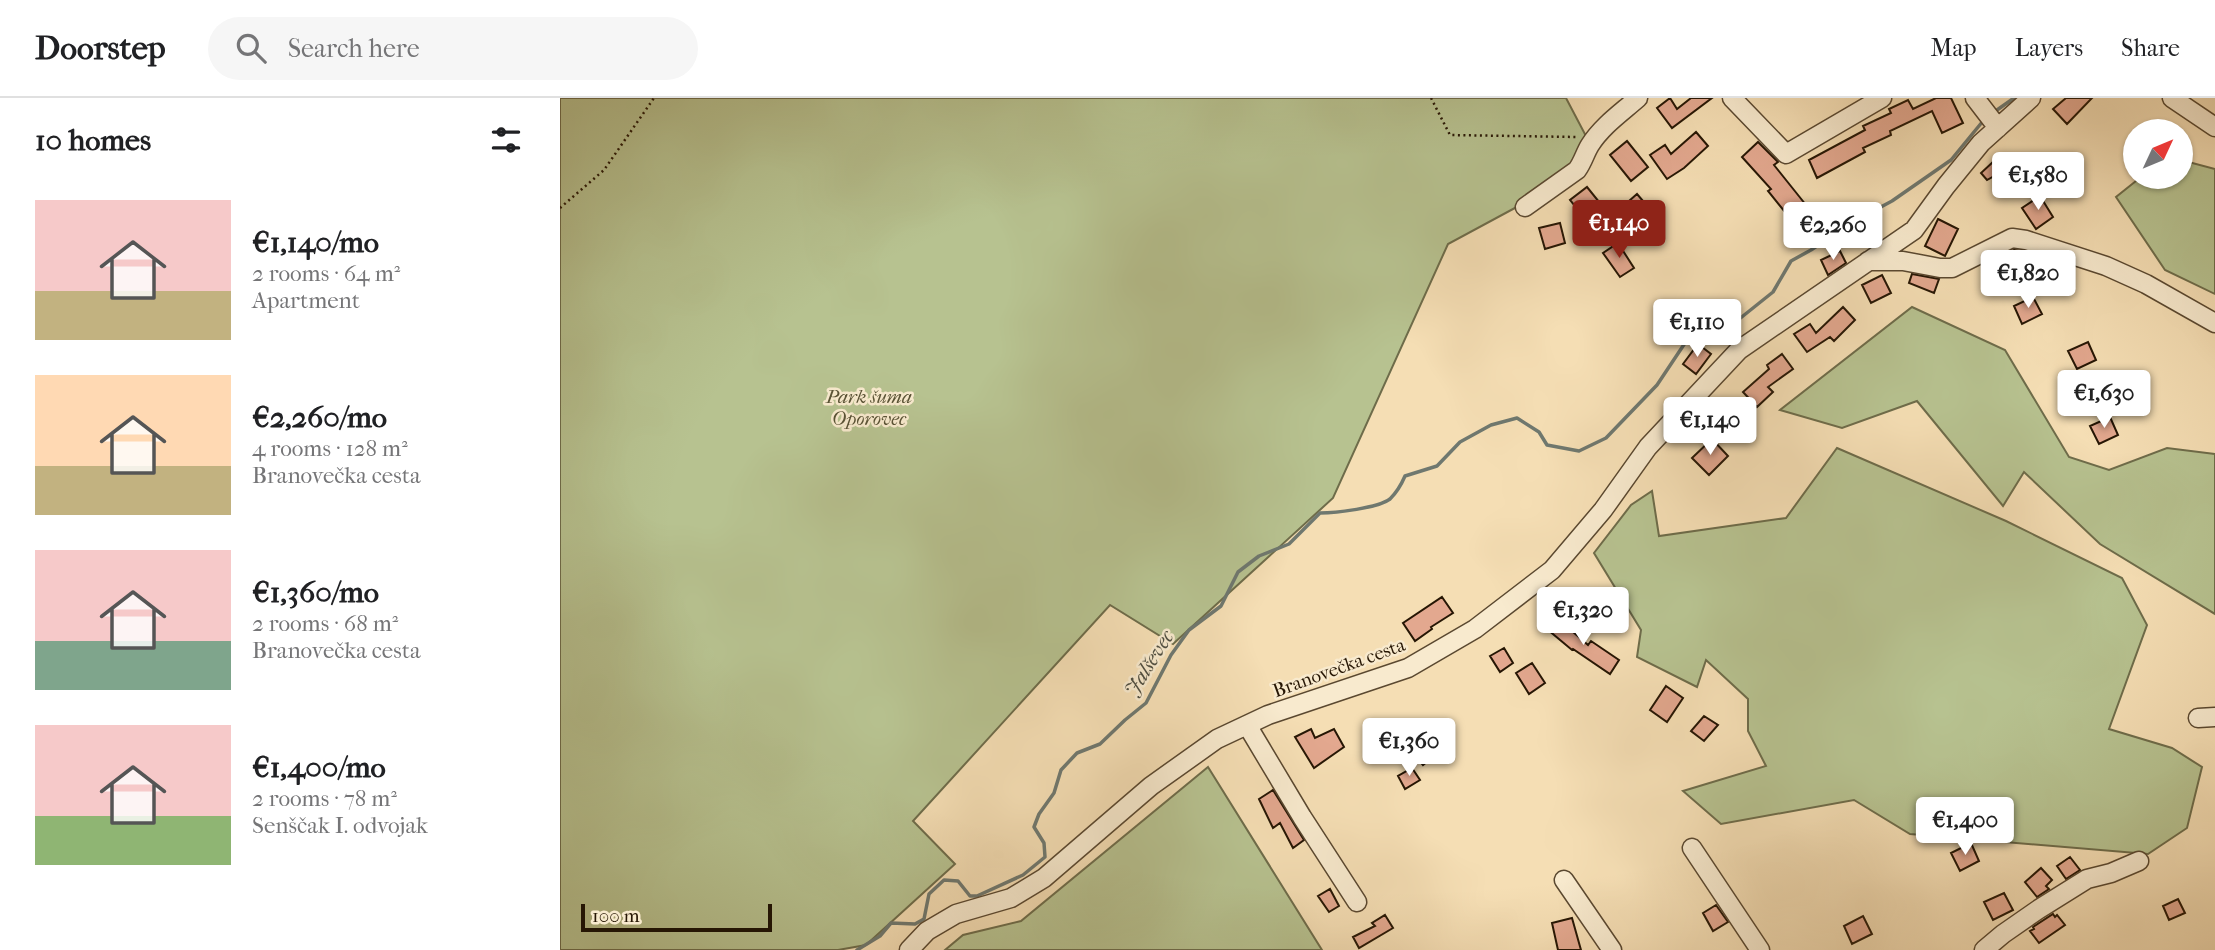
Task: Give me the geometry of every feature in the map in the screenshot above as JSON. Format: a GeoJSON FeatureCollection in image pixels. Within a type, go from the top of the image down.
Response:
{"type":"FeatureCollection","features":[{"type":"Feature","properties":{"kind":"street"},"geometry":{"type":"LineString","coordinates":[[1525,207],[1577,170],[1603,129],[1638,98]]}},
{"type":"Feature","properties":{"kind":"street"},"geometry":{"type":"LineString","coordinates":[[1732,98],[1787,154],[1882,98]]}},
{"type":"Feature","properties":{"kind":"street"},"geometry":{"type":"LineString","coordinates":[[1975,98],[1998,128]]}},
{"type":"Feature","properties":{"kind":"street","name":"Branovečka cesta"},"geometry":{"type":"LineString","coordinates":[[909,950],[927,931],[956,914],[1011,898],[1044,878],[1151,786],[1217,739],[1268,715],[1408,668],[1475,629],[1552,570],[1604,510],[1648,447],[1740,350],[1914,230],[1981,143],[2031,98]]}},
{"type":"Feature","properties":{"kind":"street"},"geometry":{"type":"LineString","coordinates":[[2172,98],[2215,127]]}},
{"type":"Feature","properties":{"kind":"street"},"geometry":{"type":"LineString","coordinates":[[1868,261],[1903,261],[1952,268],[2012,238],[2026,240],[2106,266],[2146,284],[2215,323]]}},
{"type":"Feature","properties":{"kind":"street"},"geometry":{"type":"LineString","coordinates":[[1247,725],[1357,902]]}},
{"type":"Feature","properties":{"kind":"street"},"geometry":{"type":"LineString","coordinates":[[1692,848],[1760,950]]}},
{"type":"Feature","properties":{"kind":"street"},"geometry":{"type":"LineString","coordinates":[[1984,950],[2039,909],[2087,879],[2111,873],[2139,861]]}},
{"type":"Feature","properties":{"kind":"street"},"geometry":{"type":"LineString","coordinates":[[1564,880],[1612,950]]}},
{"type":"Feature","properties":{"kind":"path"},"geometry":{"type":"LineString","coordinates":[[560,208],[604,170],[654,98]]}},
{"type":"Feature","properties":{"kind":"path"},"geometry":{"type":"LineString","coordinates":[[1431,98],[1450,135],[1596,138]]}},
{"type":"Feature","properties":{"kind":"green space","name":"Park šuma Oporovec"},"geometry":{"type":"Polygon","coordinates":[[[560,98],[1566,98],[1587,138],[1565,181],[1448,244],[1333,498],[1173,644],[1110,605],[913,821],[955,864],[866,945],[838,950],[560,950],[560,98]]]}},
{"type":"Feature","properties":{"kind":"green space"},"geometry":{"type":"Polygon","coordinates":[[[2193,163],[2215,169],[2215,294],[2165,270],[2116,197],[2126,189],[2193,189],[2193,163]]]}},
{"type":"Feature","properties":{"kind":"green space"},"geometry":{"type":"Polygon","coordinates":[[[1912,307],[2005,350],[2069,457],[2109,470],[2167,448],[2215,454],[2215,614],[2100,544],[2024,472],[2003,506],[1917,401],[1842,428],[1780,410],[1912,307]]]}},
{"type":"Feature","properties":{"kind":"green space"},"geometry":{"type":"Polygon","coordinates":[[[1837,448],[2006,521],[2122,578],[2147,625],[2109,729],[2172,748],[2202,767],[2187,828],[2148,854],[1910,834],[1854,800],[1721,824],[1683,791],[1766,766],[1748,731],[1748,699],[1706,660],[1697,687],[1637,657],[1641,630],[1594,553],[1631,505],[1652,491],[1659,536],[1786,518],[1837,448]]]}},
{"type":"Feature","properties":{"kind":"green space"},"geometry":{"type":"Polygon","coordinates":[[[1208,767],[1322,950],[945,950],[963,935],[1021,921],[1208,767]]]}},
{"type":"Feature","properties":{"kind":"building"},"geometry":{"type":"Polygon","coordinates":[[[1670,98],[1677,109],[1691,98],[1712,98],[1672,128],[1657,108],[1670,98]]]}},
{"type":"Feature","properties":{"kind":"building"},"geometry":{"type":"Polygon","coordinates":[[[1936,98],[1951,98],[1963,123],[1942,133],[1932,111],[1890,131],[1891,135],[1863,148],[1865,152],[1817,178],[1809,160],[1865,130],[1863,126],[1891,113],[1889,109],[1908,100],[1913,109],[1936,98]]]}},
{"type":"Feature","properties":{"kind":"building"},"geometry":{"type":"Polygon","coordinates":[[[2066,98],[2092,98],[2067,124],[2053,109],[2066,98]]]}},
{"type":"Feature","properties":{"kind":"building"},"geometry":{"type":"Polygon","coordinates":[[[1696,132],[1708,146],[1667,179],[1650,155],[1665,145],[1671,154],[1696,132]]]}},
{"type":"Feature","properties":{"kind":"building"},"geometry":{"type":"Polygon","coordinates":[[[1627,141],[1648,167],[1631,181],[1610,155],[1627,141]]]}},
{"type":"Feature","properties":{"kind":"building"},"geometry":{"type":"Polygon","coordinates":[[[1758,142],[1778,162],[1774,165],[1814,215],[1798,228],[1768,191],[1771,189],[1742,157],[1758,142]]]}},
{"type":"Feature","properties":{"kind":"building"},"geometry":{"type":"Polygon","coordinates":[[[1994,161],[2003,171],[1987,180],[1981,173],[1994,161]]]}},
{"type":"Feature","properties":{"kind":"building"},"geometry":{"type":"Polygon","coordinates":[[[1587,187],[1604,208],[1587,221],[1570,200],[1587,187]]]}},
{"type":"Feature","properties":{"kind":"building"},"geometry":{"type":"Polygon","coordinates":[[[1637,194],[1655,215],[1639,228],[1621,208],[1637,194]]]}},
{"type":"Feature","properties":{"kind":"building"},"geometry":{"type":"Polygon","coordinates":[[[2040,196],[2053,217],[2036,229],[2022,208],[2040,196]]]}},
{"type":"Feature","properties":{"kind":"building"},"geometry":{"type":"Polygon","coordinates":[[[1938,219],[1958,229],[1945,256],[1925,246],[1938,219]]]}},
{"type":"Feature","properties":{"kind":"building"},"geometry":{"type":"Polygon","coordinates":[[[1560,223],[1565,243],[1545,249],[1539,228],[1560,223]]]}},
{"type":"Feature","properties":{"kind":"building"},"geometry":{"type":"Polygon","coordinates":[[[1618,243],[1634,268],[1620,277],[1603,253],[1618,243]]]}},
{"type":"Feature","properties":{"kind":"building"},"geometry":{"type":"Polygon","coordinates":[[[2014,250],[2026,252],[2030,260],[2010,269],[2003,255],[2014,250]]]}},
{"type":"Feature","properties":{"kind":"building"},"geometry":{"type":"Polygon","coordinates":[[[1840,251],[1846,263],[1828,275],[1821,260],[1840,251]]]}},
{"type":"Feature","properties":{"kind":"building"},"geometry":{"type":"Polygon","coordinates":[[[1912,274],[1939,279],[1934,293],[1909,283],[1912,274]]]}},
{"type":"Feature","properties":{"kind":"building"},"geometry":{"type":"Polygon","coordinates":[[[1882,275],[1891,293],[1871,303],[1862,285],[1882,275]]]}},
{"type":"Feature","properties":{"kind":"building"},"geometry":{"type":"Polygon","coordinates":[[[2033,297],[2042,314],[2022,324],[2014,306],[2033,297]]]}},
{"type":"Feature","properties":{"kind":"building"},"geometry":{"type":"Polygon","coordinates":[[[1843,307],[1855,320],[1834,341],[1830,337],[1807,352],[1794,334],[1810,324],[1816,333],[1843,307]]]}},
{"type":"Feature","properties":{"kind":"building"},"geometry":{"type":"Polygon","coordinates":[[[2088,342],[2096,360],[2077,369],[2068,351],[2088,342]]]}},
{"type":"Feature","properties":{"kind":"building"},"geometry":{"type":"Polygon","coordinates":[[[1698,344],[1711,354],[1696,374],[1683,364],[1698,344]]]}},
{"type":"Feature","properties":{"kind":"building"},"geometry":{"type":"Polygon","coordinates":[[[1782,354],[1793,369],[1768,387],[1773,392],[1757,407],[1743,392],[1769,369],[1767,365],[1782,354]]]}},
{"type":"Feature","properties":{"kind":"building"},"geometry":{"type":"Polygon","coordinates":[[[2110,417],[2118,435],[2099,444],[2090,426],[2110,417]]]}},
{"type":"Feature","properties":{"kind":"building"},"geometry":{"type":"Polygon","coordinates":[[[1712,439],[1728,456],[1709,475],[1692,458],[1712,439]]]}},
{"type":"Feature","properties":{"kind":"building"},"geometry":{"type":"Polygon","coordinates":[[[1598,594],[1613,610],[1600,623],[1585,607],[1598,594]]]}},
{"type":"Feature","properties":{"kind":"building"},"geometry":{"type":"Polygon","coordinates":[[[1442,597],[1453,613],[1415,641],[1403,623],[1442,597]]]}},
{"type":"Feature","properties":{"kind":"building"},"geometry":{"type":"Polygon","coordinates":[[[1556,617],[1588,645],[1591,641],[1619,660],[1610,674],[1572,650],[1547,629],[1556,617]]]}},
{"type":"Feature","properties":{"kind":"building"},"geometry":{"type":"Polygon","coordinates":[[[1504,648],[1513,663],[1500,672],[1490,656],[1504,648]]]}},
{"type":"Feature","properties":{"kind":"building"},"geometry":{"type":"Polygon","coordinates":[[[1532,663],[1545,683],[1529,694],[1516,673],[1532,663]]]}},
{"type":"Feature","properties":{"kind":"building"},"geometry":{"type":"Polygon","coordinates":[[[1666,686],[1683,698],[1667,722],[1650,710],[1666,686]]]}},
{"type":"Feature","properties":{"kind":"building"},"geometry":{"type":"Polygon","coordinates":[[[1704,716],[1718,725],[1704,741],[1691,731],[1704,716]]]}},
{"type":"Feature","properties":{"kind":"building"},"geometry":{"type":"Polygon","coordinates":[[[1311,729],[1315,738],[1334,729],[1344,747],[1314,768],[1295,737],[1311,729]]]}},
{"type":"Feature","properties":{"kind":"building"},"geometry":{"type":"Polygon","coordinates":[[[1430,738],[1440,751],[1423,765],[1412,752],[1430,738]]]}},
{"type":"Feature","properties":{"kind":"building"},"geometry":{"type":"Polygon","coordinates":[[[1412,768],[1420,780],[1405,789],[1398,776],[1412,768]]]}},
{"type":"Feature","properties":{"kind":"building"},"geometry":{"type":"Polygon","coordinates":[[[1273,790],[1304,840],[1293,848],[1280,823],[1273,828],[1259,799],[1273,790]]]}},
{"type":"Feature","properties":{"kind":"building"},"geometry":{"type":"Polygon","coordinates":[[[1971,843],[1979,861],[1960,871],[1951,853],[1971,843]]]}},
{"type":"Feature","properties":{"kind":"building"},"geometry":{"type":"Polygon","coordinates":[[[2070,857],[2080,870],[2066,879],[2057,866],[2070,857]]]}},
{"type":"Feature","properties":{"kind":"building"},"geometry":{"type":"Polygon","coordinates":[[[2041,868],[2052,880],[2046,886],[2049,889],[2037,897],[2025,882],[2041,868]]]}},
{"type":"Feature","properties":{"kind":"building"},"geometry":{"type":"Polygon","coordinates":[[[1330,889],[1339,906],[1329,912],[1318,896],[1330,889]]]}},
{"type":"Feature","properties":{"kind":"building"},"geometry":{"type":"Polygon","coordinates":[[[2004,893],[2013,910],[1993,920],[1984,902],[2004,893]]]}},
{"type":"Feature","properties":{"kind":"building"},"geometry":{"type":"Polygon","coordinates":[[[2178,899],[2185,913],[2169,920],[2163,906],[2178,899]]]}},
{"type":"Feature","properties":{"kind":"building"},"geometry":{"type":"Polygon","coordinates":[[[1716,905],[1728,922],[1713,931],[1703,913],[1716,905]]]}},
{"type":"Feature","properties":{"kind":"building"},"geometry":{"type":"Polygon","coordinates":[[[2053,914],[2065,925],[2039,943],[2030,931],[2053,914]]]}},
{"type":"Feature","properties":{"kind":"building"},"geometry":{"type":"Polygon","coordinates":[[[1385,915],[1393,928],[1359,948],[1353,937],[1375,926],[1372,923],[1385,915]]]}},
{"type":"Feature","properties":{"kind":"building"},"geometry":{"type":"Polygon","coordinates":[[[1863,916],[1872,934],[1852,944],[1844,926],[1863,916]]]}},
{"type":"Feature","properties":{"kind":"building"},"geometry":{"type":"Polygon","coordinates":[[[1572,918],[1581,950],[1558,950],[1552,923],[1572,918]]]}},
{"type":"Feature","properties":{"kind":"waterway","name":"Jalševec"},"geometry":{"type":"LineString","coordinates":[[1997,110],[2014,98]]}},
{"type":"Feature","properties":{"kind":"waterway","name":"Jalševec"},"geometry":{"type":"LineString","coordinates":[[857,950],[880,936],[891,923],[915,924],[924,919],[929,894],[944,880],[958,881],[970,896],[977,896],[1023,875],[1045,857],[1044,843],[1034,827],[1039,814],[1054,793],[1061,770],[1077,753],[1100,744],[1146,703],[1171,655],[1189,630],[1221,606],[1238,572],[1259,556],[1289,544],[1320,513],[1367,507],[1390,499],[1405,476],[1437,466],[1460,442],[1491,425],[1517,418],[1539,432],[1547,445],[1579,451],[1606,438],[1657,385],[1697,325],[1707,322],[1733,324],[1773,292],[1791,261],[1892,201],[1951,160],[1983,121]]}}]}
